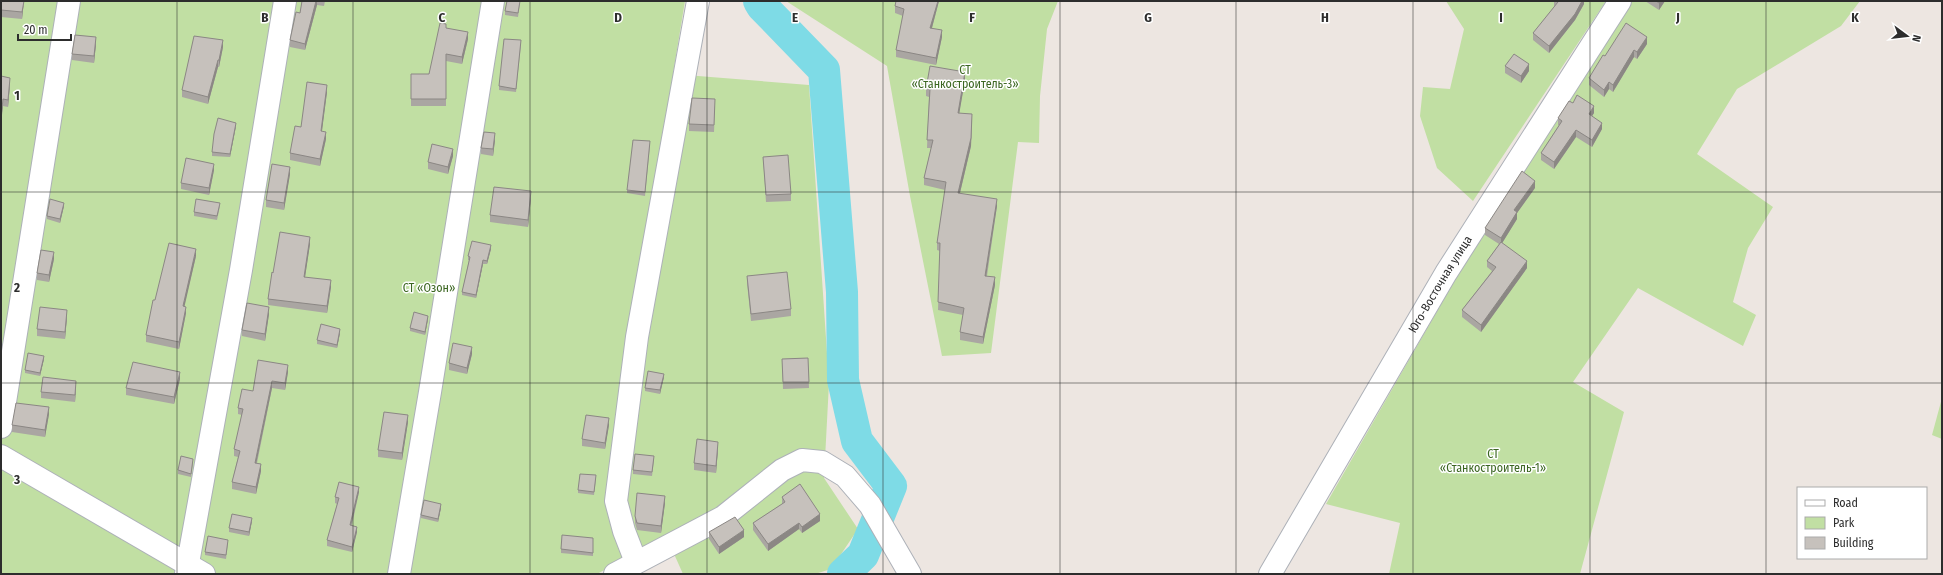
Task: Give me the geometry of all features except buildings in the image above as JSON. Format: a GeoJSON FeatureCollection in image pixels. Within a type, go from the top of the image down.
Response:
{"type":"FeatureCollection","features":[{"type":"Feature","properties":{"kind":"street"},"geometry":{"type":"LineString","coordinates":[[1,427],[69,1]]}},
{"type":"Feature","properties":{"kind":"street"},"geometry":{"type":"LineString","coordinates":[[1,456],[193,571],[285,1]]}},
{"type":"Feature","properties":{"kind":"street"},"geometry":{"type":"LineString","coordinates":[[398,574],[430,392],[493,1]]}},
{"type":"Feature","properties":{"kind":"street"},"geometry":{"type":"LineString","coordinates":[[636,562],[624,531],[616,501],[637,337],[698,1]]}},
{"type":"Feature","properties":{"kind":"street","name":"Юго-Восточная улица"},"geometry":{"type":"LineString","coordinates":[[1270,574],[1446,273],[1620,1]]}},
{"type":"Feature","properties":{"kind":"street"},"geometry":{"type":"LineString","coordinates":[[614,574],[723,517],[782,470],[802,460],[822,462],[845,476],[870,505],[910,574]]}},
{"type":"Feature","properties":{"kind":"green space","name":"СТ «Озон»"},"geometry":{"type":"Polygon","coordinates":[[[1,1],[685,1],[673,74],[809,85],[829,383],[824,478],[858,529],[831,569],[815,574],[683,574],[666,536],[597,574],[1,574],[1,1]]]}},
{"type":"Feature","properties":{"kind":"green space","name":"СТ «Станкостроитель-3»"},"geometry":{"type":"Polygon","coordinates":[[[786,1],[1058,1],[1047,29],[1040,96],[1039,143],[1018,142],[991,353],[942,356],[910,196],[887,66],[786,1]]]}},
{"type":"Feature","properties":{"kind":"green space"},"geometry":{"type":"Polygon","coordinates":[[[1446,1],[1606,1],[1473,201],[1437,168],[1420,116],[1423,87],[1450,89],[1464,29],[1446,1]]]}},
{"type":"Feature","properties":{"kind":"green space","name":"СТ «Станкостроитель-1»"},"geometry":{"type":"Polygon","coordinates":[[[1630,1],[1860,1],[1841,26],[1737,89],[1697,154],[1773,207],[1748,248],[1733,302],[1756,315],[1743,346],[1638,288],[1573,382],[1624,412],[1580,574],[1389,574],[1400,523],[1326,504],[1459,273],[1630,1]]]}},
{"type":"Feature","properties":{"kind":"green space"},"geometry":{"type":"Polygon","coordinates":[[[1942,398],[1942,439],[1932,435],[1942,398]]]}},
{"type":"Feature","properties":{"kind":"waterway"},"geometry":{"type":"LineString","coordinates":[[759,1],[762,6],[824,70],[842,292],[843,380],[857,441],[891,486],[863,555],[843,574]]}}]}
